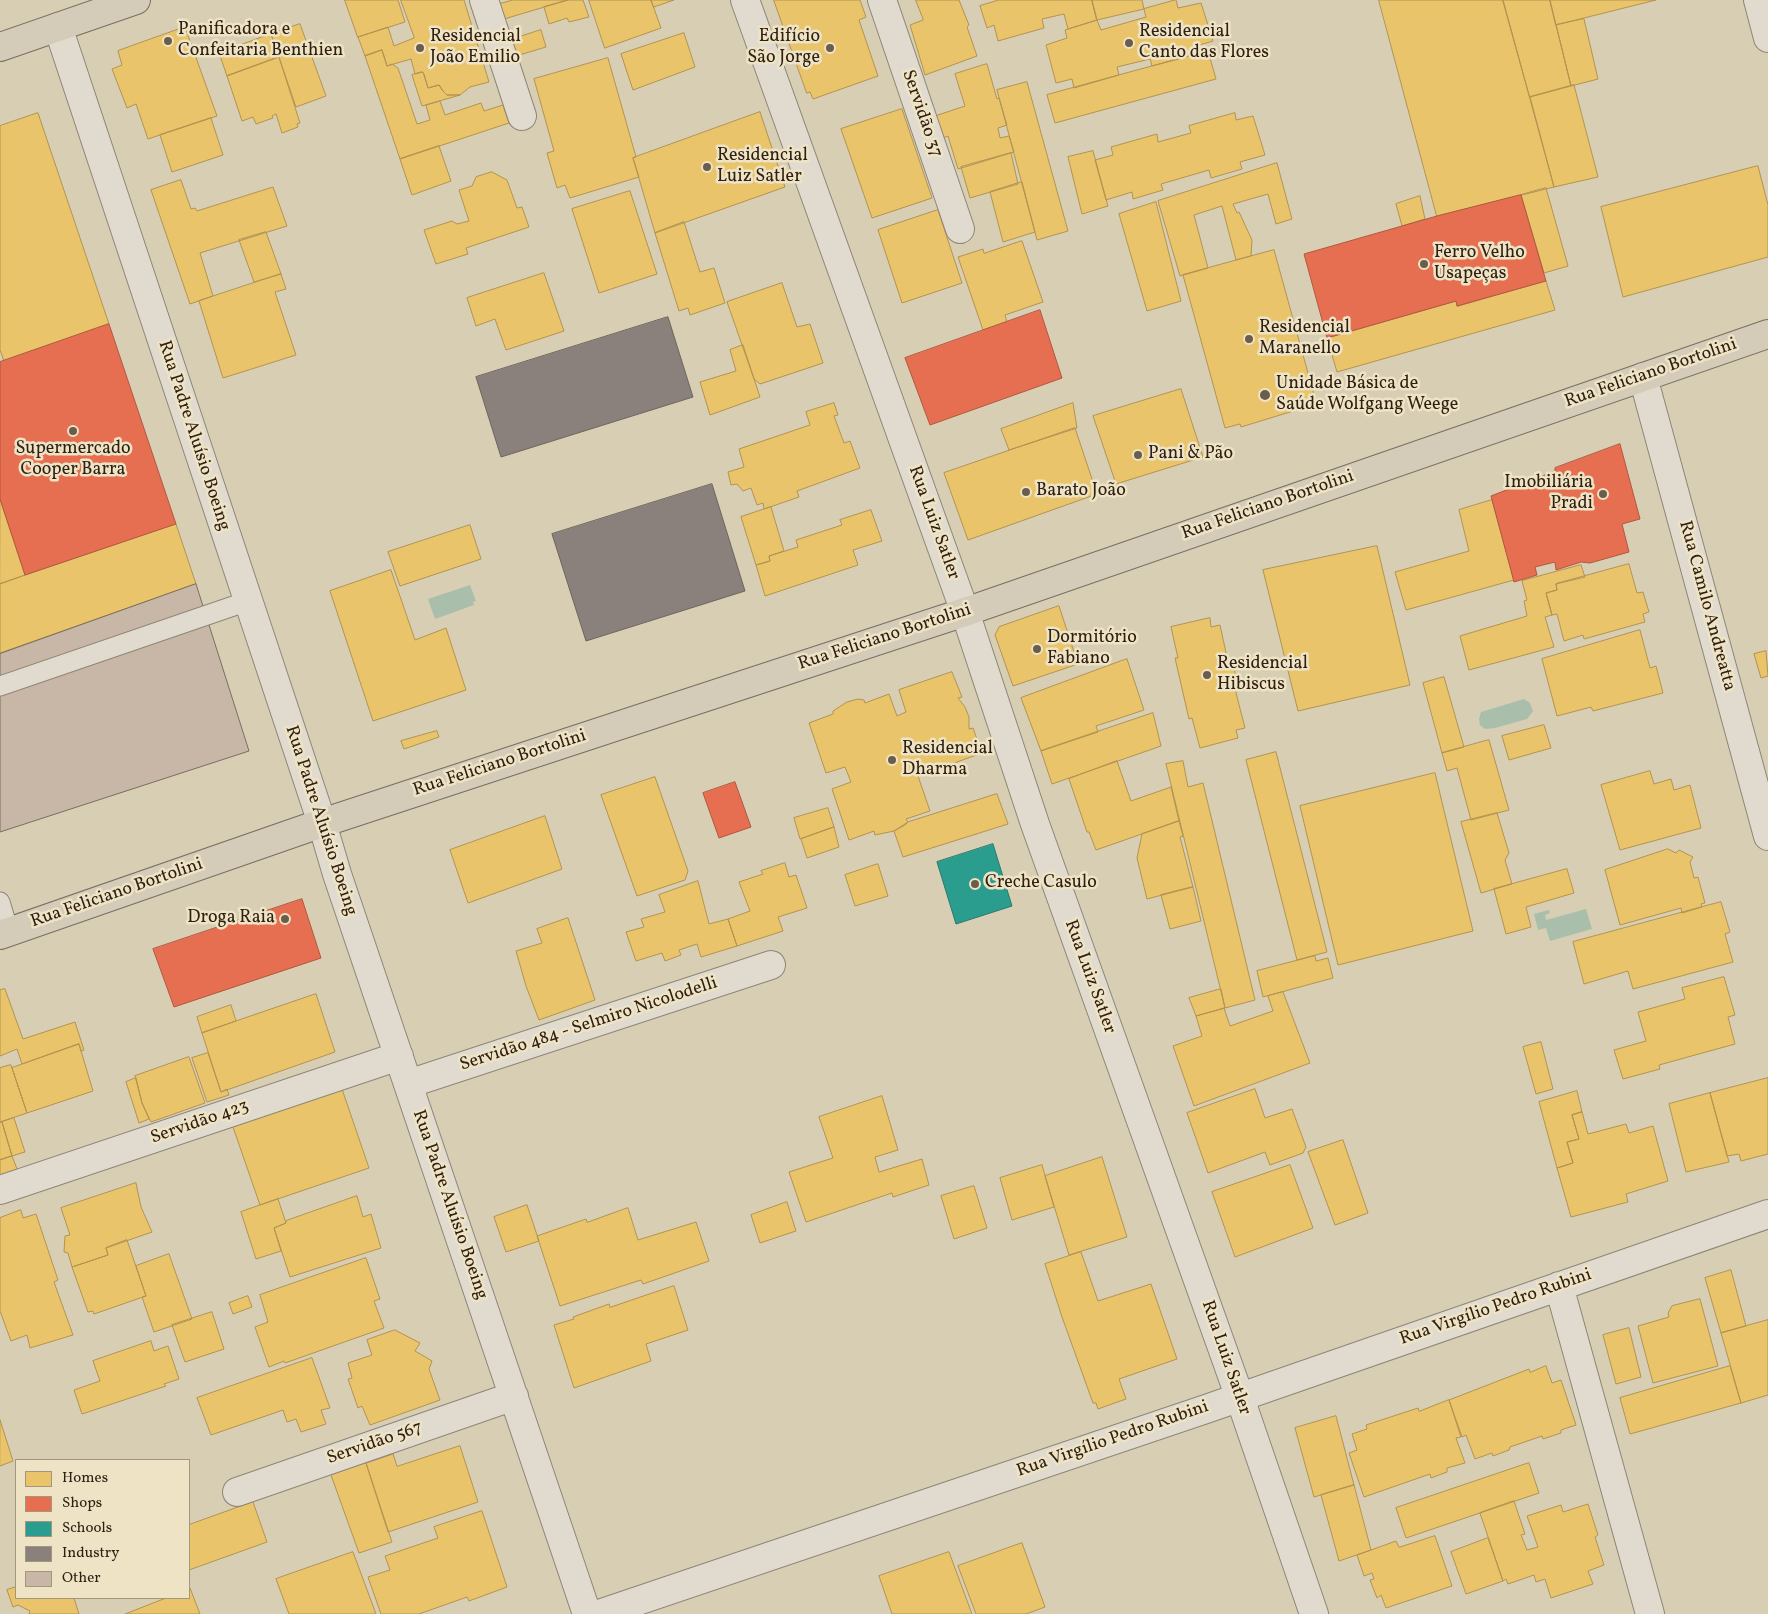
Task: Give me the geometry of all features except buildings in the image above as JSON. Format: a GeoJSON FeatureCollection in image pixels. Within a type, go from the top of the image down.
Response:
{"type":"FeatureCollection","features":[{"type":"Feature","properties":{"kind":"main road"},"geometry":{"type":"LineString","coordinates":[[0,47],[136,0]]}},
{"type":"Feature","properties":{"kind":"main road","name":"Rua Feliciano Bortolini"},"geometry":{"type":"LineString","coordinates":[[4,933],[322,823],[965,612],[1768,334]]}},
{"type":"Feature","properties":{"kind":"street"},"geometry":{"type":"LineString","coordinates":[[484,0],[522,116]]}},
{"type":"Feature","properties":{"kind":"street","name":"Rua Luiz Satler"},"geometry":{"type":"LineString","coordinates":[[745,0],[965,612],[1035,824],[1240,1398],[1314,1614]]}},
{"type":"Feature","properties":{"kind":"street","name":"Servidão 37"},"geometry":{"type":"LineString","coordinates":[[882,0],[960,229]]}},
{"type":"Feature","properties":{"kind":"street"},"geometry":{"type":"LineString","coordinates":[[1758,0],[1768,38]]}},
{"type":"Feature","properties":{"kind":"street","name":"Rua Padre Aluísio Boeing"},"geometry":{"type":"LineString","coordinates":[[58,27],[322,823],[337,874],[587,1614]]}},
{"type":"Feature","properties":{"kind":"street","name":"Rua Camilo Andreatta"},"geometry":{"type":"LineString","coordinates":[[1643,377],[1768,836]]}},
{"type":"Feature","properties":{"kind":"street","name":"Servidão 484 - Selmiro Nicolodelli"},"geometry":{"type":"LineString","coordinates":[[408,1084],[771,965]]}},
{"type":"Feature","properties":{"kind":"street","name":"Servidão 423"},"geometry":{"type":"LineString","coordinates":[[0,1190],[399,1056]]}},
{"type":"Feature","properties":{"kind":"street","name":"Rua Virgílio Pedro Rubini"},"geometry":{"type":"LineString","coordinates":[[599,1614],[1240,1398],[1768,1214]]}},
{"type":"Feature","properties":{"kind":"street"},"geometry":{"type":"LineString","coordinates":[[1559,1286],[1650,1614]]}},
{"type":"Feature","properties":{"kind":"street","name":"Servidão 567"},"geometry":{"type":"LineString","coordinates":[[237,1492],[514,1396]]}},
{"type":"Feature","properties":{"kind":"lane"},"geometry":{"type":"LineString","coordinates":[[0,686],[248,601]]}},
{"type":"Feature","properties":{"kind":"lane"},"geometry":{"type":"LineString","coordinates":[[0,902],[4,933]]}},
{"type":"Feature","properties":{"kind":"shaded area"},"geometry":{"type":"Polygon","coordinates":[[[470,585],[476,601],[473,602],[474,605],[435,619],[428,599],[470,585]]]}},
{"type":"Feature","properties":{"kind":"shaded area"},"geometry":{"type":"Polygon","coordinates":[[[1524,699],[1530,703],[1533,711],[1527,719],[1495,728],[1485,729],[1480,725],[1481,712],[1524,699]]]}},
{"type":"Feature","properties":{"kind":"shaded area"},"geometry":{"type":"Polygon","coordinates":[[[1586,909],[1592,929],[1550,941],[1546,928],[1538,930],[1534,914],[1549,910],[1550,913],[1545,915],[1546,920],[1586,909]]]}},
{"type":"Feature","properties":{"kind":"place","name":"Panificadora e Confeitaria Benthien"},"geometry":{"type":"Point","coordinates":[168,41]}},
{"type":"Feature","properties":{"kind":"place","name":"Residencial Canto das Flores"},"geometry":{"type":"Point","coordinates":[1129,43]}},
{"type":"Feature","properties":{"kind":"place","name":"Residencial João Emilio"},"geometry":{"type":"Point","coordinates":[420,48]}},
{"type":"Feature","properties":{"kind":"place","name":"Edifício São Jorge"},"geometry":{"type":"Point","coordinates":[830,48]}},
{"type":"Feature","properties":{"kind":"place","name":"Residencial Luiz Satler"},"geometry":{"type":"Point","coordinates":[707,167]}},
{"type":"Feature","properties":{"kind":"place","name":"Ferro Velho Usapeças"},"geometry":{"type":"Point","coordinates":[1424,264]}},
{"type":"Feature","properties":{"kind":"place","name":"Residencial Maranello"},"geometry":{"type":"Point","coordinates":[1249,339]}},
{"type":"Feature","properties":{"kind":"place","name":"Unidade Básica de Saúde Wolfgang Weege"},"geometry":{"type":"Point","coordinates":[1265,395]}},
{"type":"Feature","properties":{"kind":"place","name":"Supermercado Cooper Barra"},"geometry":{"type":"Point","coordinates":[73,431]}},
{"type":"Feature","properties":{"kind":"place","name":"Pani & Pão"},"geometry":{"type":"Point","coordinates":[1138,455]}},
{"type":"Feature","properties":{"kind":"place","name":"Barato João"},"geometry":{"type":"Point","coordinates":[1026,492]}},
{"type":"Feature","properties":{"kind":"place","name":"Imobiliária Pradi"},"geometry":{"type":"Point","coordinates":[1603,494]}},
{"type":"Feature","properties":{"kind":"place","name":"Dormitório Fabiano"},"geometry":{"type":"Point","coordinates":[1037,649]}},
{"type":"Feature","properties":{"kind":"place","name":"Residencial Hibiscus"},"geometry":{"type":"Point","coordinates":[1207,675]}},
{"type":"Feature","properties":{"kind":"place","name":"Residencial Dharma"},"geometry":{"type":"Point","coordinates":[892,760]}},
{"type":"Feature","properties":{"kind":"place","name":"Creche Casulo"},"geometry":{"type":"Point","coordinates":[975,884]}},
{"type":"Feature","properties":{"kind":"place","name":"Droga Raia"},"geometry":{"type":"Point","coordinates":[285,919]}}]}
